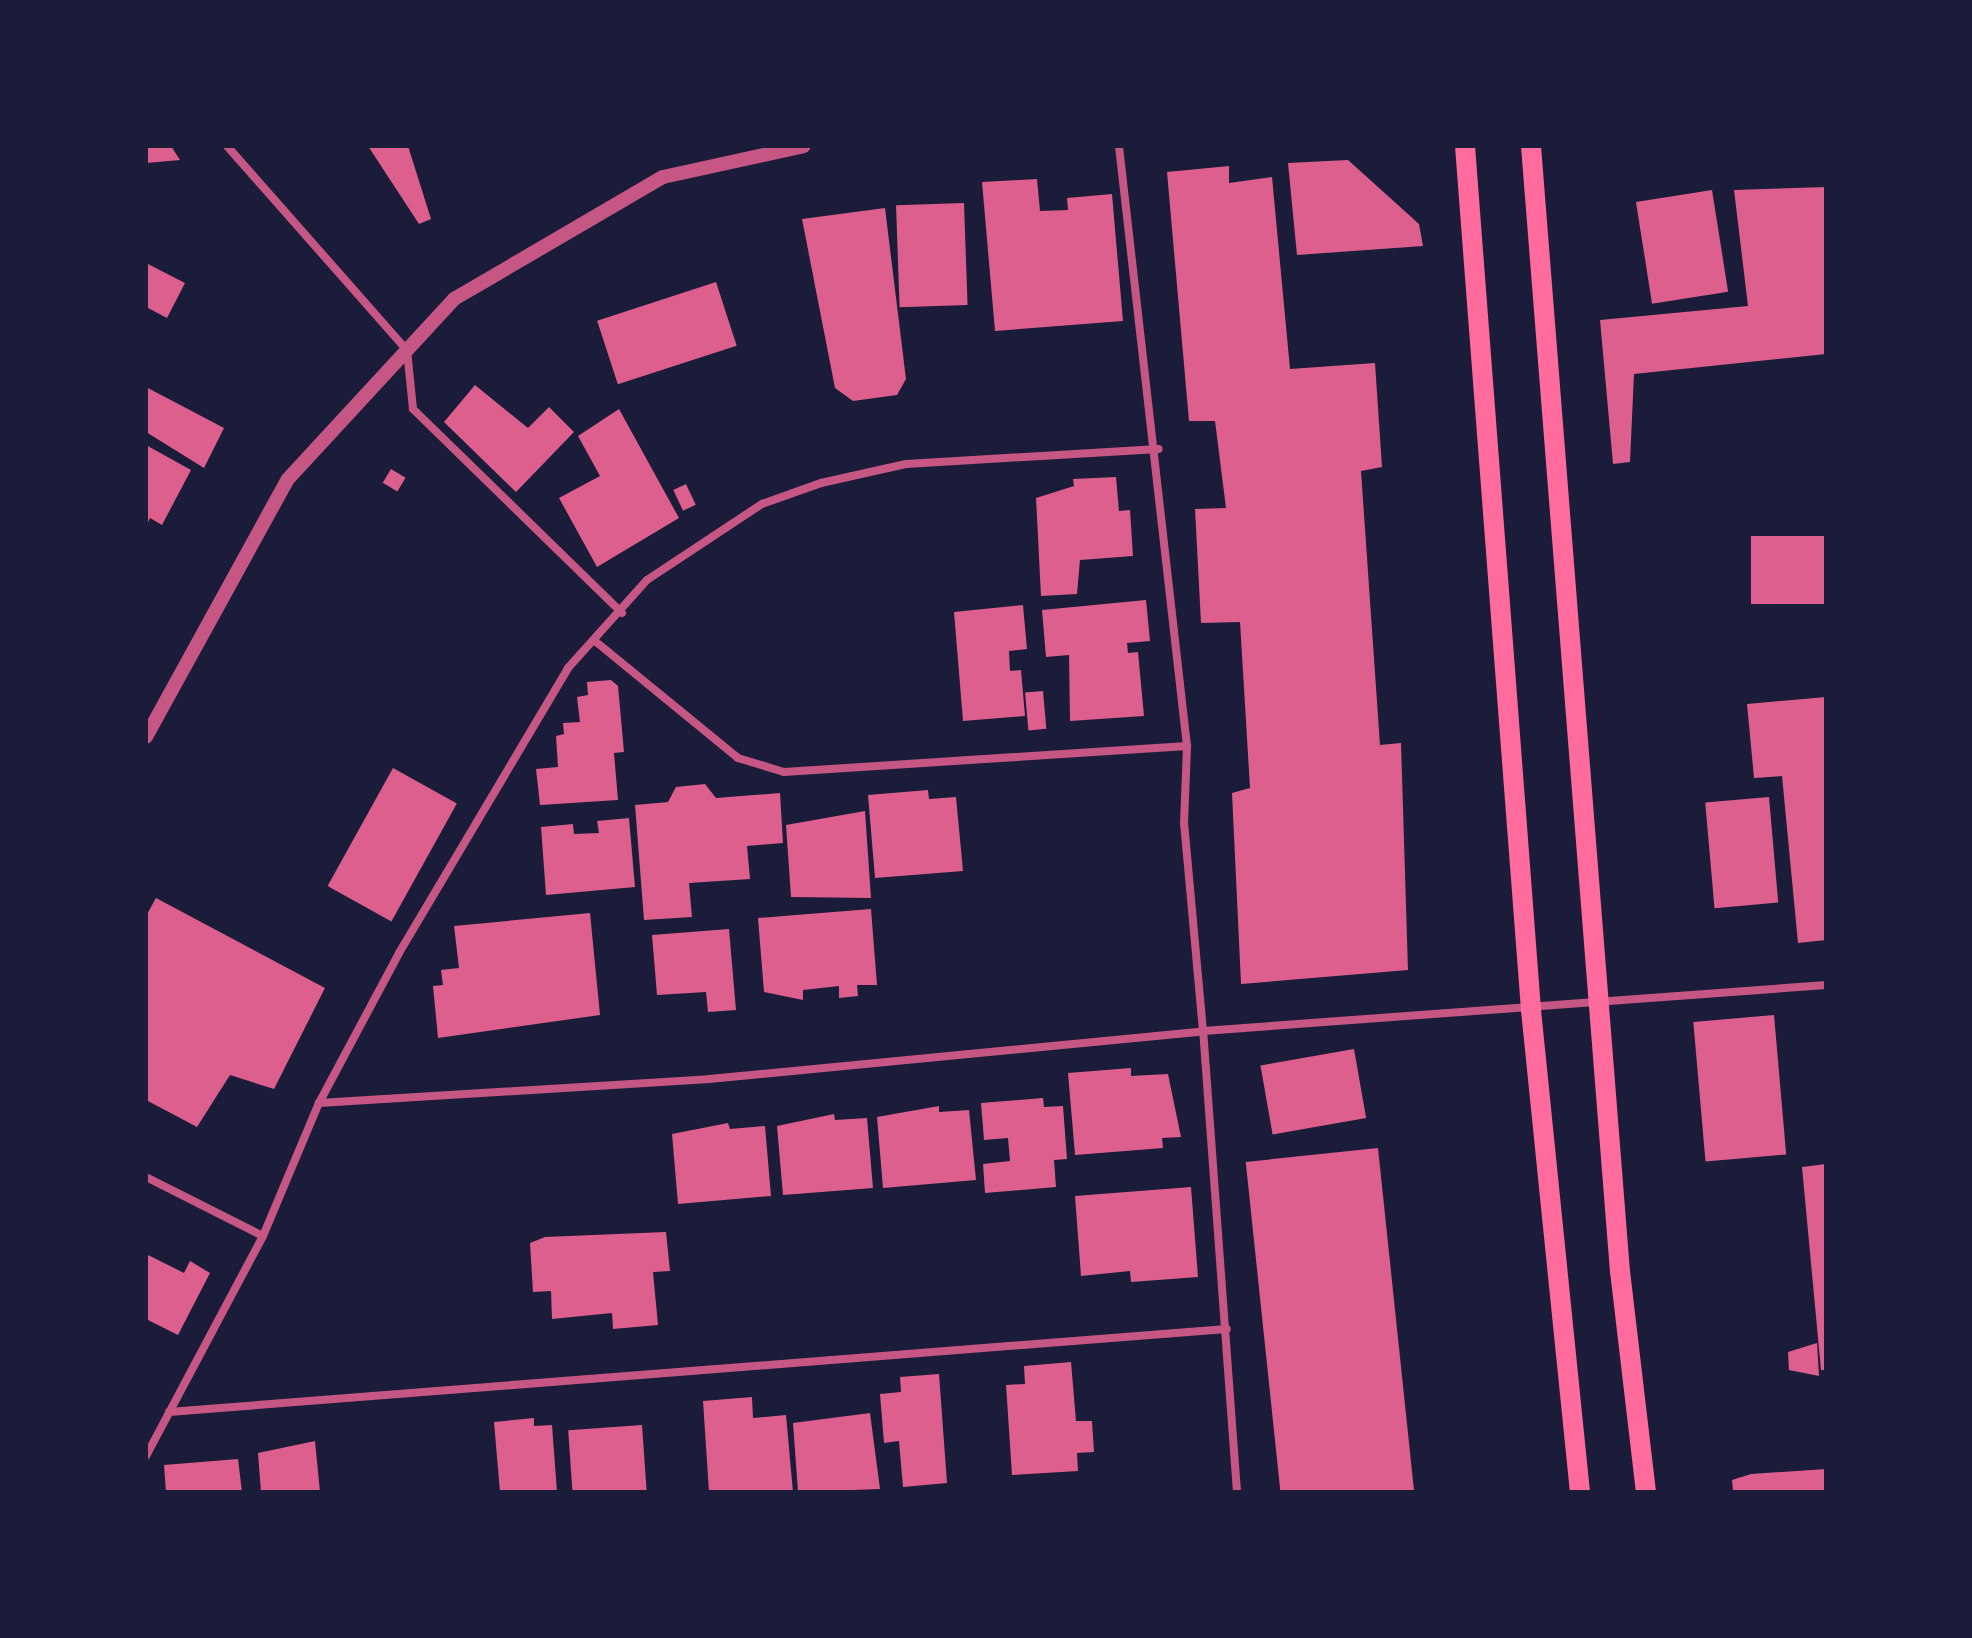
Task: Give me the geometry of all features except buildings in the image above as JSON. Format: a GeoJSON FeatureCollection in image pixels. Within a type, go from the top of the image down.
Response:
{"type":"FeatureCollection","features":[{"type":"Feature","properties":{"kind":"main road"},"geometry":{"type":"LineString","coordinates":[[1465,146],[1531,1010],[1580,1492]]}},
{"type":"Feature","properties":{"kind":"main road"},"geometry":{"type":"LineString","coordinates":[[1531,146],[1646,1492]]}},
{"type":"Feature","properties":{"kind":"street"},"geometry":{"type":"LineString","coordinates":[[227,146],[407,350],[413,409],[622,613]]}},
{"type":"Feature","properties":{"kind":"street"},"geometry":{"type":"LineString","coordinates":[[146,737],[288,479],[454,299],[663,177],[804,146]]}},
{"type":"Feature","properties":{"kind":"street"},"geometry":{"type":"LineString","coordinates":[[1119,146],[1159,449],[1187,746],[1184,824],[1227,1329],[1237,1492]]}},
{"type":"Feature","properties":{"kind":"street"},"geometry":{"type":"LineString","coordinates":[[146,1456],[263,1236],[319,1103],[431,899],[568,668],[622,613],[647,580],[762,504],[821,483],[906,464],[1159,449]]}},
{"type":"Feature","properties":{"kind":"street"},"geometry":{"type":"LineString","coordinates":[[595,641],[738,758],[784,772],[1187,746]]}},
{"type":"Feature","properties":{"kind":"street"},"geometry":{"type":"LineString","coordinates":[[319,1103],[709,1079],[1203,1031],[1531,1010],[1826,985]]}},
{"type":"Feature","properties":{"kind":"street"},"geometry":{"type":"LineString","coordinates":[[146,1177],[263,1236]]}},
{"type":"Feature","properties":{"kind":"street"},"geometry":{"type":"LineString","coordinates":[[169,1412],[1227,1329]]}}]}
